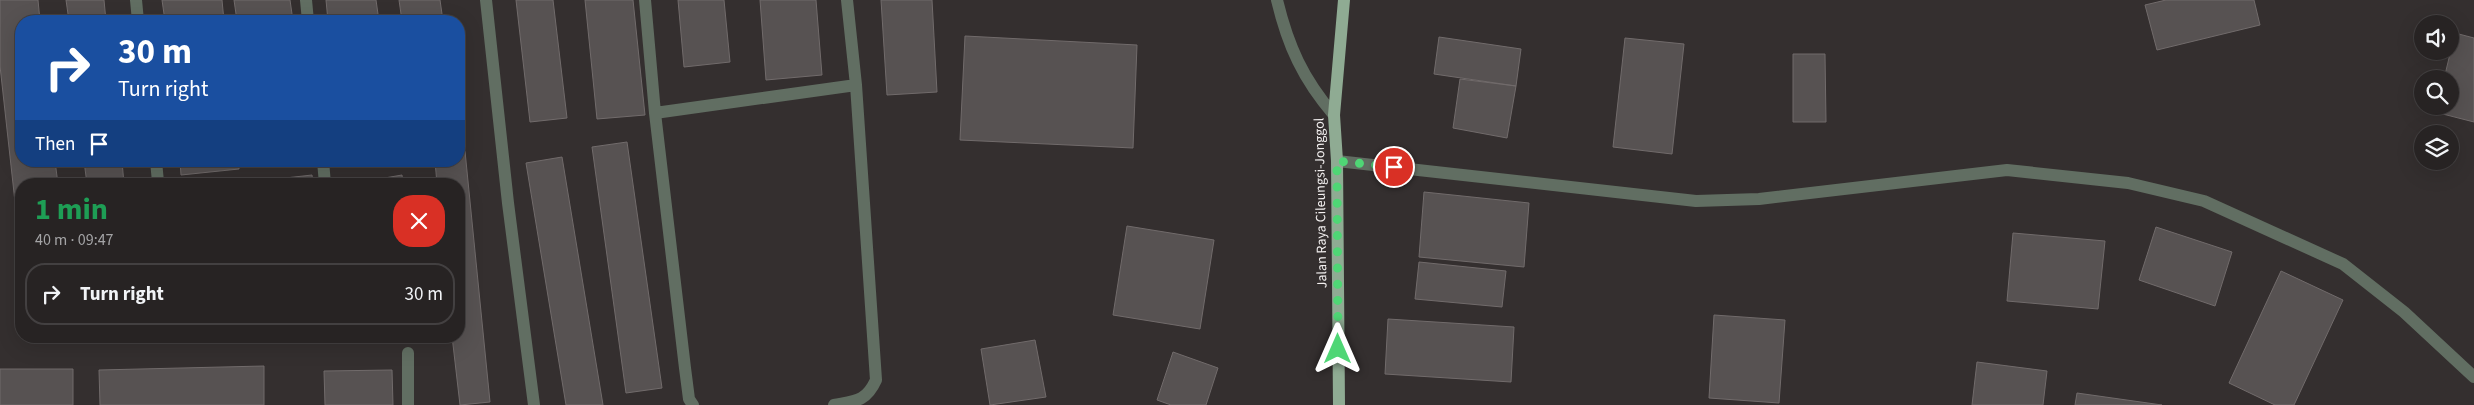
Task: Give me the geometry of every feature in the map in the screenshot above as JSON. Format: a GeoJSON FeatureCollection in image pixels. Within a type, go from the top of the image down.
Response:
{"type":"FeatureCollection","features":[{"type":"Feature","properties":{"kind":"main road","name":"Jalan Raya Cileungsi-Jonggol"},"geometry":{"type":"LineString","coordinates":[[1339,405],[1337,161],[1334,115],[1344,0]]}},
{"type":"Feature","properties":{"kind":"street"},"geometry":{"type":"LineString","coordinates":[[136,0],[137,15]]}},
{"type":"Feature","properties":{"kind":"street"},"geometry":{"type":"LineString","coordinates":[[306,0],[307,15]]}},
{"type":"Feature","properties":{"kind":"street"},"geometry":{"type":"LineString","coordinates":[[486,0],[508,203],[534,405]]}},
{"type":"Feature","properties":{"kind":"street"},"geometry":{"type":"LineString","coordinates":[[645,0],[655,113],[685,368],[689,399],[693,405]]}},
{"type":"Feature","properties":{"kind":"street"},"geometry":{"type":"LineString","coordinates":[[834,405],[861,399],[870,392],[876,380],[856,85],[847,0]]}},
{"type":"Feature","properties":{"kind":"street"},"geometry":{"type":"LineString","coordinates":[[1277,0],[1284,30],[1302,73],[1313,92],[1334,115]]}},
{"type":"Feature","properties":{"kind":"street"},"geometry":{"type":"LineString","coordinates":[[655,113],[856,85]]}},
{"type":"Feature","properties":{"kind":"street"},"geometry":{"type":"LineString","coordinates":[[1337,161],[1696,201],[1759,199],[2007,170],[2128,183],[2204,201],[2343,264],[2404,312],[2474,377]]}},
{"type":"Feature","properties":{"kind":"street"},"geometry":{"type":"LineString","coordinates":[[408,353],[408,405]]}},
{"type":"Feature","properties":{"kind":"building"},"geometry":{"type":"Polygon","coordinates":[[[0,0],[38,0],[39,15],[15,15],[15,167],[56,167],[57,178],[15,178],[15,202],[0,66],[0,0]]]}},
{"type":"Feature","properties":{"kind":"building"},"geometry":{"type":"Polygon","coordinates":[[[66,0],[104,0],[105,15],[68,15],[66,0]]]}},
{"type":"Feature","properties":{"kind":"building"},"geometry":{"type":"Polygon","coordinates":[[[162,0],[222,0],[223,15],[164,15],[162,0]]]}},
{"type":"Feature","properties":{"kind":"building"},"geometry":{"type":"Polygon","coordinates":[[[234,0],[290,0],[292,15],[236,15],[234,0]]]}},
{"type":"Feature","properties":{"kind":"building"},"geometry":{"type":"Polygon","coordinates":[[[326,0],[376,0],[378,15],[327,15],[326,0]]]}},
{"type":"Feature","properties":{"kind":"building"},"geometry":{"type":"Polygon","coordinates":[[[399,0],[440,0],[442,15],[401,15],[399,0]]]}},
{"type":"Feature","properties":{"kind":"building"},"geometry":{"type":"Polygon","coordinates":[[[516,0],[553,0],[567,118],[530,122],[516,0]]]}},
{"type":"Feature","properties":{"kind":"building"},"geometry":{"type":"Polygon","coordinates":[[[585,0],[633,0],[645,115],[597,119],[585,0]]]}},
{"type":"Feature","properties":{"kind":"building"},"geometry":{"type":"Polygon","coordinates":[[[678,0],[724,0],[730,62],[684,67],[678,0]]]}},
{"type":"Feature","properties":{"kind":"building"},"geometry":{"type":"Polygon","coordinates":[[[760,0],[816,0],[822,75],[766,80],[760,0]]]}},
{"type":"Feature","properties":{"kind":"building"},"geometry":{"type":"Polygon","coordinates":[[[881,0],[932,0],[937,92],[887,95],[881,0]]]}},
{"type":"Feature","properties":{"kind":"building"},"geometry":{"type":"Polygon","coordinates":[[[2166,0],[2254,0],[2260,25],[2157,50],[2145,5],[2166,0]]]}},
{"type":"Feature","properties":{"kind":"building"},"geometry":{"type":"Polygon","coordinates":[[[2459,34],[2474,38],[2474,122],[2447,115],[2459,115],[2459,70],[2446,70],[2449,60],[2459,60],[2459,34]]]}},
{"type":"Feature","properties":{"kind":"building"},"geometry":{"type":"Polygon","coordinates":[[[965,36],[1137,45],[1133,148],[960,140],[965,36]]]}},
{"type":"Feature","properties":{"kind":"building"},"geometry":{"type":"Polygon","coordinates":[[[1439,37],[1521,49],[1516,86],[1434,74],[1439,37]]]}},
{"type":"Feature","properties":{"kind":"building"},"geometry":{"type":"Polygon","coordinates":[[[1625,38],[1684,44],[1672,154],[1613,147],[1625,38]]]}},
{"type":"Feature","properties":{"kind":"building"},"geometry":{"type":"Polygon","coordinates":[[[1793,54],[1825,54],[1826,122],[1793,122],[1793,54]]]}},
{"type":"Feature","properties":{"kind":"building"},"geometry":{"type":"Polygon","coordinates":[[[1460,79],[1516,86],[1507,138],[1453,128],[1460,79]]]}},
{"type":"Feature","properties":{"kind":"building"},"geometry":{"type":"Polygon","coordinates":[[[627,142],[662,388],[626,393],[592,147],[627,142]]]}},
{"type":"Feature","properties":{"kind":"building"},"geometry":{"type":"Polygon","coordinates":[[[465,151],[490,402],[460,405],[453,343],[465,343],[465,178],[436,178],[436,167],[465,167],[465,151]]]}},
{"type":"Feature","properties":{"kind":"building"},"geometry":{"type":"Polygon","coordinates":[[[562,157],[603,405],[566,405],[526,163],[562,157]]]}},
{"type":"Feature","properties":{"kind":"building"},"geometry":{"type":"Polygon","coordinates":[[[85,167],[123,167],[123,178],[86,178],[85,167]]]}},
{"type":"Feature","properties":{"kind":"building"},"geometry":{"type":"Polygon","coordinates":[[[180,167],[239,167],[239,169],[181,175],[180,167]]]}},
{"type":"Feature","properties":{"kind":"building"},"geometry":{"type":"Polygon","coordinates":[[[312,175],[312,178],[285,178],[312,175]]]}},
{"type":"Feature","properties":{"kind":"building"},"geometry":{"type":"Polygon","coordinates":[[[402,175],[402,178],[385,178],[402,175]]]}},
{"type":"Feature","properties":{"kind":"building"},"geometry":{"type":"Polygon","coordinates":[[[1424,192],[1529,203],[1524,267],[1419,257],[1424,192]]]}},
{"type":"Feature","properties":{"kind":"building"},"geometry":{"type":"Polygon","coordinates":[[[1127,226],[1214,240],[1200,329],[1113,315],[1127,226]]]}},
{"type":"Feature","properties":{"kind":"building"},"geometry":{"type":"Polygon","coordinates":[[[2156,227],[2232,252],[2215,306],[2139,280],[2156,227]]]}},
{"type":"Feature","properties":{"kind":"building"},"geometry":{"type":"Polygon","coordinates":[[[2013,233],[2105,241],[2098,309],[2007,301],[2013,233]]]}},
{"type":"Feature","properties":{"kind":"building"},"geometry":{"type":"Polygon","coordinates":[[[1419,262],[1506,271],[1502,307],[1415,299],[1419,262]]]}},
{"type":"Feature","properties":{"kind":"building"},"geometry":{"type":"Polygon","coordinates":[[[2281,271],[2343,300],[2294,405],[2275,405],[2229,383],[2281,271]]]}},
{"type":"Feature","properties":{"kind":"building"},"geometry":{"type":"Polygon","coordinates":[[[1714,315],[1785,320],[1779,403],[1709,398],[1714,315]]]}},
{"type":"Feature","properties":{"kind":"building"},"geometry":{"type":"Polygon","coordinates":[[[1388,319],[1514,327],[1511,382],[1385,374],[1388,319]]]}},
{"type":"Feature","properties":{"kind":"building"},"geometry":{"type":"Polygon","coordinates":[[[1035,340],[1046,397],[990,405],[981,349],[1035,340]]]}},
{"type":"Feature","properties":{"kind":"building"},"geometry":{"type":"Polygon","coordinates":[[[1173,352],[1218,368],[1206,405],[1171,405],[1157,400],[1173,352]]]}},
{"type":"Feature","properties":{"kind":"building"},"geometry":{"type":"Polygon","coordinates":[[[1977,362],[2047,371],[2043,405],[1972,405],[1977,362]]]}},
{"type":"Feature","properties":{"kind":"building"},"geometry":{"type":"Polygon","coordinates":[[[264,366],[264,405],[100,405],[99,370],[264,366]]]}},
{"type":"Feature","properties":{"kind":"building"},"geometry":{"type":"Polygon","coordinates":[[[0,369],[73,369],[73,405],[0,405],[0,369]]]}},
{"type":"Feature","properties":{"kind":"building"},"geometry":{"type":"Polygon","coordinates":[[[392,370],[393,405],[325,405],[324,371],[392,370]]]}},
{"type":"Feature","properties":{"kind":"building"},"geometry":{"type":"Polygon","coordinates":[[[2077,393],[2162,405],[2075,405],[2077,393]]]}},
{"type":"Feature","properties":{"kind":"route"},"geometry":{"type":"LineString","coordinates":[[1338,349],[1337,161],[1394,167]]}}]}
